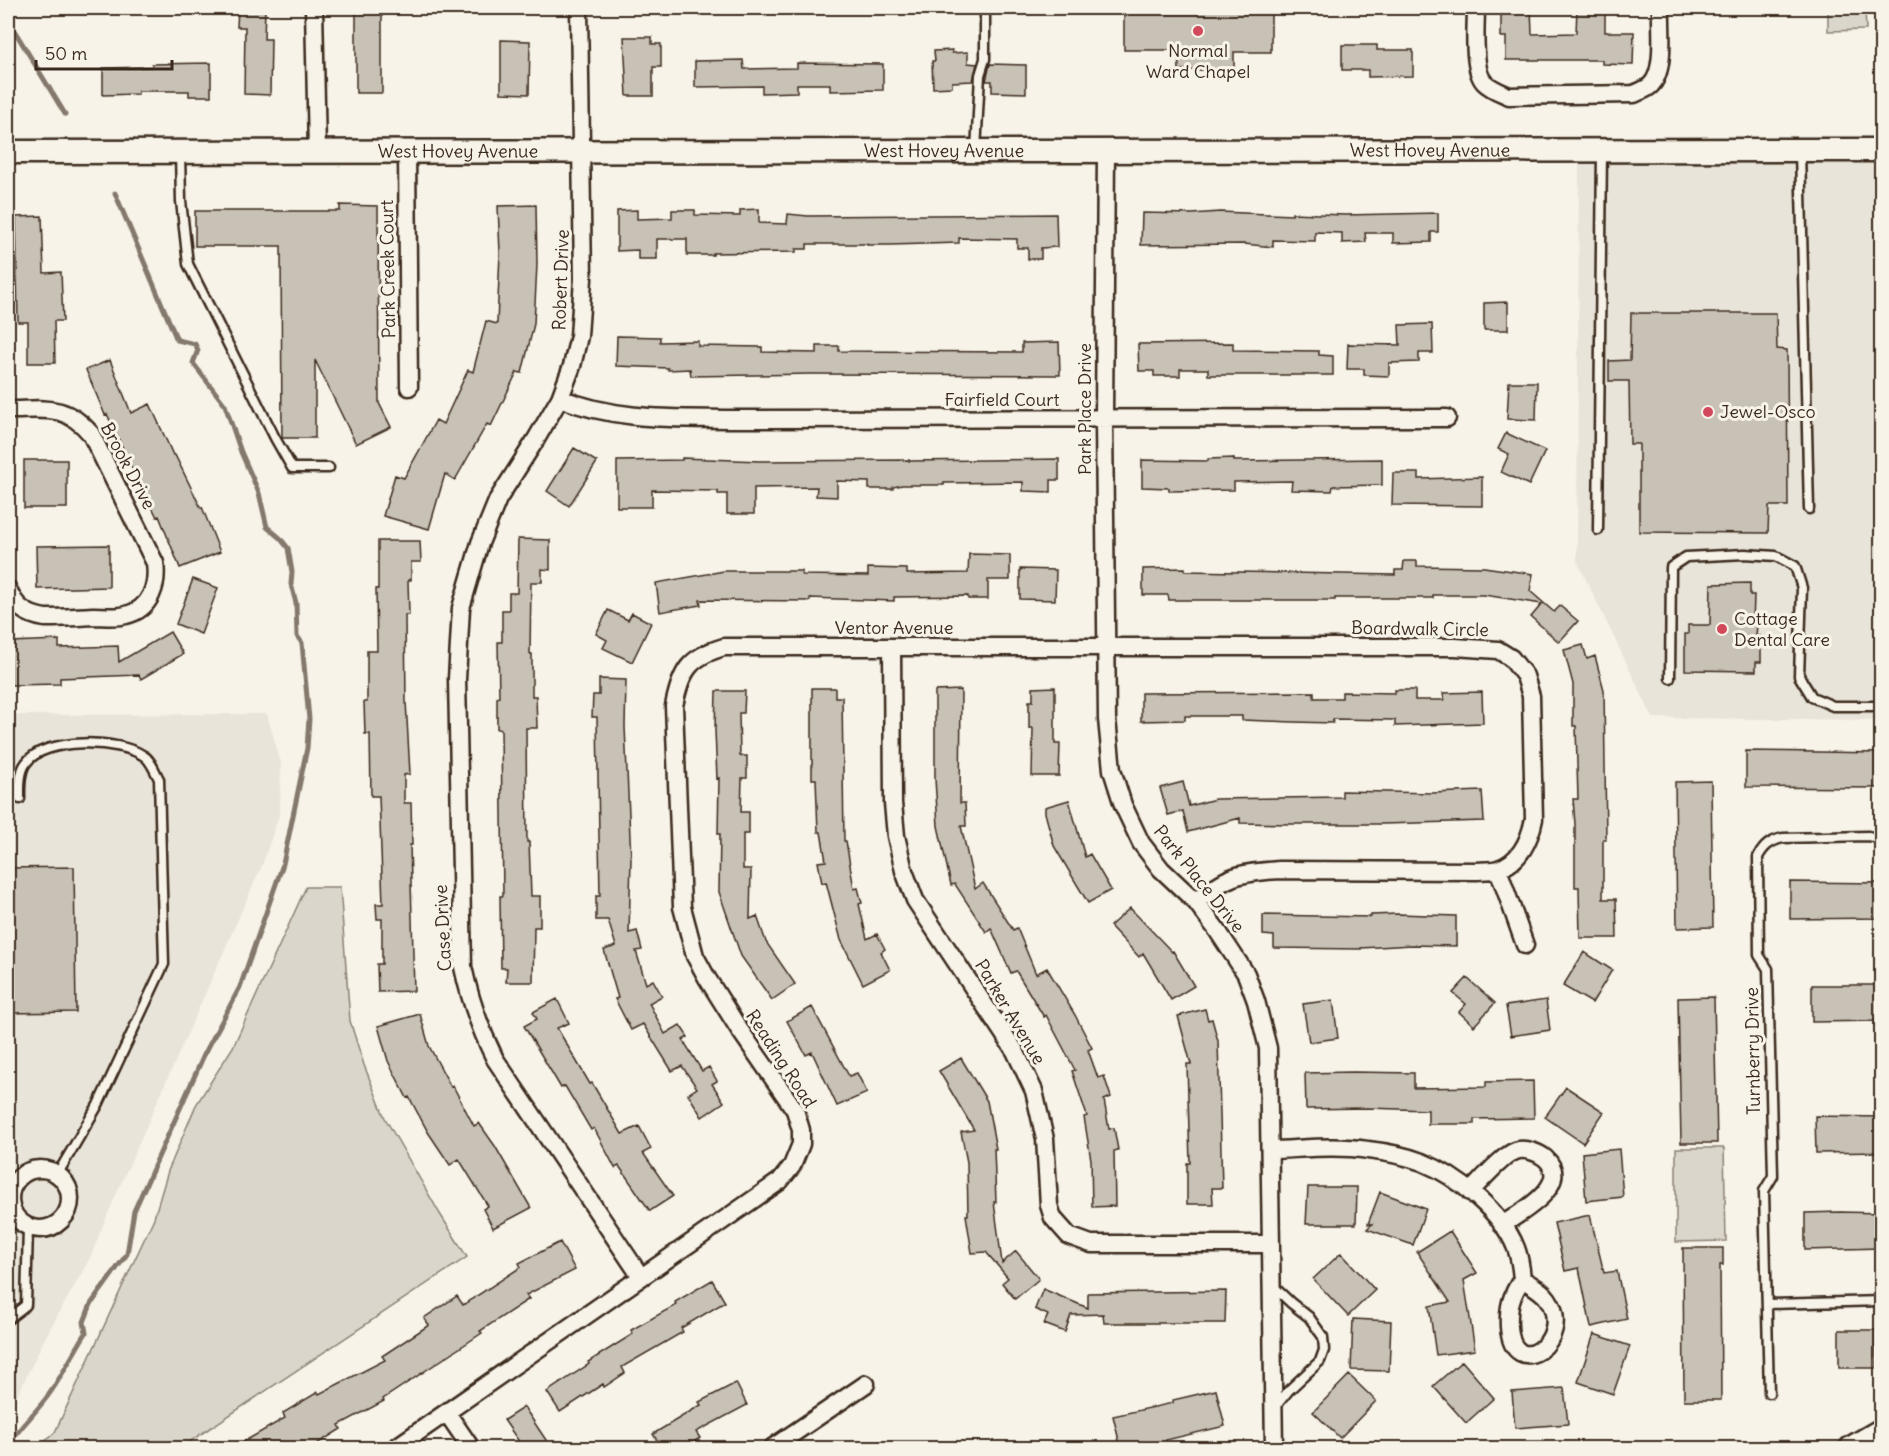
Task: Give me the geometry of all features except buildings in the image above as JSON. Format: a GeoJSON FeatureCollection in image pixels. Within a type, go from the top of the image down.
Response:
{"type":"FeatureCollection","features":[{"type":"Feature","properties":{"kind":"street"},"geometry":{"type":"LineString","coordinates":[[314,8],[317,152]]}},
{"type":"Feature","properties":{"kind":"street","name":"Robert Drive"},"geometry":{"type":"LineString","coordinates":[[485,531],[498,499],[560,398],[572,366],[579,336],[582,309],[582,152],[579,8]]}},
{"type":"Feature","properties":{"kind":"street"},"geometry":{"type":"LineString","coordinates":[[1476,8],[1477,62],[1482,80],[1493,90],[1509,96],[1634,94],[1648,88],[1656,80],[1660,69],[1660,8]]}},
{"type":"Feature","properties":{"kind":"street","name":"West Hovey Avenue"},"geometry":{"type":"LineString","coordinates":[[8,152],[1881,150]]}},
{"type":"Feature","properties":{"kind":"street","name":"Park Place Drive"},"geometry":{"type":"LineString","coordinates":[[1106,151],[1104,419],[1107,719],[1112,770],[1120,796],[1141,843],[1161,869],[1196,902],[1246,974],[1256,1001],[1268,1048],[1274,1449]]}},
{"type":"Feature","properties":{"kind":"street","name":"Park Creek Court"},"geometry":{"type":"LineString","coordinates":[[407,152],[409,387]]}},
{"type":"Feature","properties":{"kind":"street","name":"Fairfield Court"},"geometry":{"type":"LineString","coordinates":[[560,398],[581,407],[632,417],[734,419],[1447,418]]}},
{"type":"Feature","properties":{"kind":"street","name":"Brook Drive"},"geometry":{"type":"LineString","coordinates":[[8,410],[54,409],[82,422],[91,434],[155,563],[157,578],[148,600],[138,610],[125,615],[45,618],[32,616],[20,609],[11,599],[8,589]]}},
{"type":"Feature","properties":{"kind":"street","name":"Case Drive"},"geometry":{"type":"LineString","coordinates":[[485,531],[461,608],[458,636],[463,967],[481,1033],[495,1059],[640,1277]]}},
{"type":"Feature","properties":{"kind":"street","name":"Ventor Avenue"},"geometry":{"type":"LineString","coordinates":[[688,667],[696,658],[724,647],[1107,647]]}},
{"type":"Feature","properties":{"kind":"street","name":"Boardwalk Circle"},"geometry":{"type":"LineString","coordinates":[[1107,647],[1455,647],[1498,650],[1518,666],[1525,676],[1531,696],[1534,819],[1526,845],[1515,858],[1498,869]]}},
{"type":"Feature","properties":{"kind":"street","name":"Parker Avenue"},"geometry":{"type":"LineString","coordinates":[[892,648],[893,803],[896,836],[904,871],[915,900],[1015,1051],[1034,1090],[1045,1139],[1049,1205],[1053,1218],[1069,1236],[1091,1244],[1271,1244]]}},
{"type":"Feature","properties":{"kind":"street","name":"Reading Road"},"geometry":{"type":"LineString","coordinates":[[395,1449],[780,1181],[792,1166],[801,1144],[801,1130],[795,1110],[739,1029],[694,956],[682,907],[674,706],[677,689],[688,667]]}},
{"type":"Feature","properties":{"kind":"street"},"geometry":{"type":"LineString","coordinates":[[1196,902],[1215,884],[1231,876],[1248,873],[1279,870],[1498,869],[1525,945]]}},
{"type":"Feature","properties":{"kind":"street"},"geometry":{"type":"LineString","coordinates":[[1271,1150],[1367,1149],[1422,1162],[1470,1191],[1502,1225],[1515,1247],[1522,1279]]}},
{"type":"Feature","properties":{"kind":"street"},"geometry":{"type":"LineString","coordinates":[[1470,1191],[1508,1156],[1518,1150],[1528,1150],[1542,1155],[1552,1164],[1553,1173],[1550,1185],[1542,1197],[1502,1225]]}},
{"type":"Feature","properties":{"kind":"street"},"geometry":{"type":"LineString","coordinates":[[38,1169],[48,1170],[57,1175],[64,1181],[70,1200],[64,1218],[48,1229],[19,1225],[10,1206],[13,1185],[20,1177],[38,1169]]}},
{"type":"Feature","properties":{"kind":"street"},"geometry":{"type":"LineString","coordinates":[[772,1449],[866,1384]]}},
{"type":"Feature","properties":{"kind":"street"},"geometry":{"type":"LineString","coordinates":[[447,1413],[471,1449]]}},
{"type":"Feature","properties":{"kind":"street"},"geometry":{"type":"LineString","coordinates":[[1851,1449],[1881,1430]]}},
{"type":"Feature","properties":{"kind":"lane"},"geometry":{"type":"LineString","coordinates":[[976,151],[980,75],[985,59],[985,8]]}},
{"type":"Feature","properties":{"kind":"lane"},"geometry":{"type":"LineString","coordinates":[[1598,530],[1602,151]]}},
{"type":"Feature","properties":{"kind":"lane"},"geometry":{"type":"LineString","coordinates":[[1800,151],[1809,509]]}},
{"type":"Feature","properties":{"kind":"lane"},"geometry":{"type":"LineString","coordinates":[[180,152],[181,201],[188,264],[274,438],[292,468],[329,468]]}},
{"type":"Feature","properties":{"kind":"lane"},"geometry":{"type":"LineString","coordinates":[[1670,678],[1671,567],[1686,557],[1745,554],[1776,556],[1795,566],[1802,588],[1799,676],[1812,698],[1833,706],[1881,706]]}},
{"type":"Feature","properties":{"kind":"lane"},"geometry":{"type":"LineString","coordinates":[[20,799],[20,782],[25,764],[37,753],[57,746],[100,744],[128,748],[146,757],[159,779],[164,964],[98,1105],[57,1175]]}},
{"type":"Feature","properties":{"kind":"lane","name":"Turnberry Drive"},"geometry":{"type":"LineString","coordinates":[[1769,1393],[1764,1191],[1773,1176],[1773,1165],[1768,969],[1760,955],[1758,857],[1764,846],[1772,840],[1782,838],[1868,836],[1881,839]]}},
{"type":"Feature","properties":{"kind":"lane"},"geometry":{"type":"LineString","coordinates":[[8,1319],[26,1305],[19,1225]]}},
{"type":"Feature","properties":{"kind":"lane"},"geometry":{"type":"LineString","coordinates":[[1272,1284],[1314,1322],[1323,1337],[1324,1350],[1320,1360],[1289,1390],[1274,1409]]}},
{"type":"Feature","properties":{"kind":"lane"},"geometry":{"type":"LineString","coordinates":[[1767,1304],[1881,1301]]}},
{"type":"Feature","properties":{"kind":"shaded area"},"geometry":{"type":"Polygon","coordinates":[[[1828,8],[1865,8],[1866,30],[1828,31],[1828,8]]]}},
{"type":"Feature","properties":{"kind":"shaded area"},"geometry":{"type":"Polygon","coordinates":[[[1579,162],[1881,163],[1881,720],[1653,718],[1577,561],[1579,162]]]}},
{"type":"Feature","properties":{"kind":"shaded area"},"geometry":{"type":"Polygon","coordinates":[[[267,714],[281,763],[280,812],[263,863],[90,1258],[45,1338],[18,1394],[8,1407],[8,715],[267,714]]]}},
{"type":"Feature","properties":{"kind":"shaded area"},"geometry":{"type":"Polygon","coordinates":[[[306,887],[340,887],[350,1021],[364,1065],[385,1118],[467,1257],[180,1448],[38,1448],[55,1432],[154,1218],[168,1171],[196,1105],[233,1047],[306,887]]]}},
{"type":"Feature","properties":{"kind":"shaded area"},"geometry":{"type":"Polygon","coordinates":[[[1676,1148],[1724,1148],[1726,1241],[1676,1242],[1676,1148]]]}},
{"type":"Feature","properties":{"kind":"waterway"},"geometry":{"type":"LineString","coordinates":[[8,20],[65,114]]}},
{"type":"Feature","properties":{"kind":"waterway"},"geometry":{"type":"LineString","coordinates":[[8,1445],[56,1383],[86,1333],[84,1322],[91,1304],[127,1254],[134,1211],[204,1055],[240,987],[283,864],[307,748],[309,719],[302,643],[297,636],[296,603],[291,584],[292,572],[288,548],[267,527],[259,493],[241,452],[225,405],[193,363],[198,350],[195,344],[177,340],[115,193]]}},
{"type":"Feature","properties":{"kind":"place","name":"Normal Ward Chapel"},"geometry":{"type":"Point","coordinates":[1198,31]}},
{"type":"Feature","properties":{"kind":"place","name":"Jewel-Osco"},"geometry":{"type":"Point","coordinates":[1708,412]}},
{"type":"Feature","properties":{"kind":"place","name":"Cottage Dental Care"},"geometry":{"type":"Point","coordinates":[1722,629]}}]}
